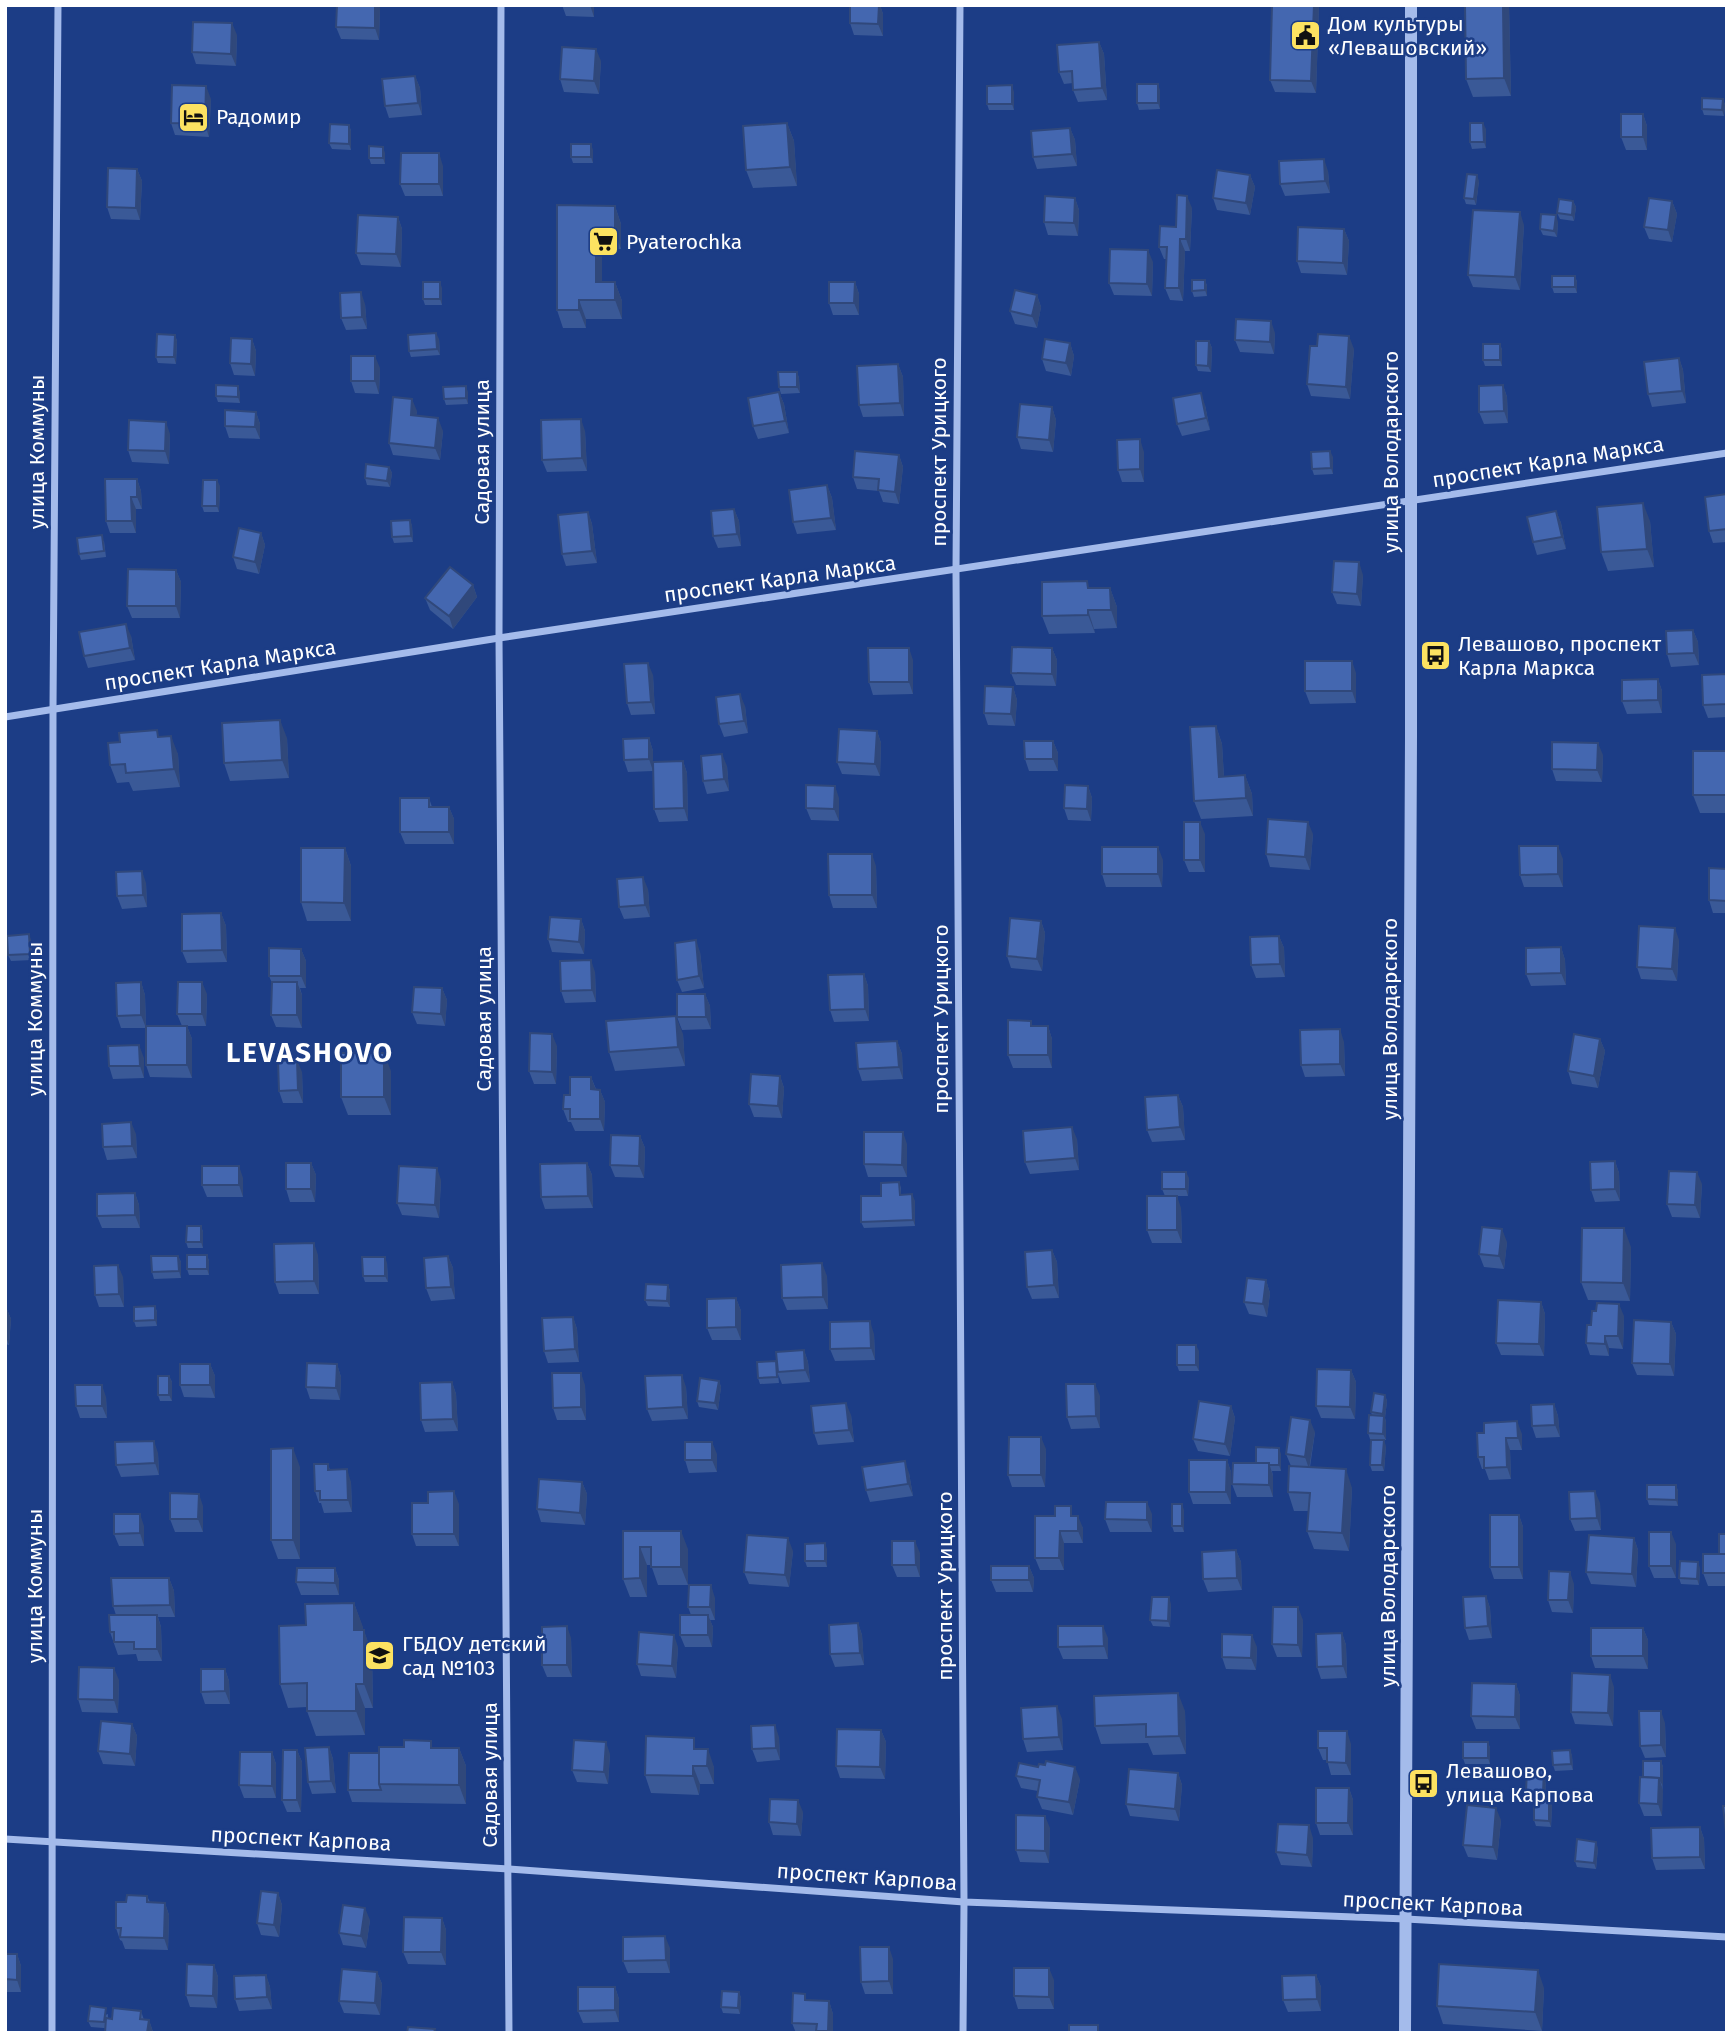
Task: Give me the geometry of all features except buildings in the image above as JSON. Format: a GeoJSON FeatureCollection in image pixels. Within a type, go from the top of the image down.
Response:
{"type":"FeatureCollection","features":[{"type":"Feature","properties":{"kind":"street","name":"улица Коммуны"},"geometry":{"type":"LineString","coordinates":[[52,2033],[53,709],[58,5]]}},
{"type":"Feature","properties":{"kind":"street","name":"Садовая улица"},"geometry":{"type":"LineString","coordinates":[[501,5],[499,638],[509,2033]]}},
{"type":"Feature","properties":{"kind":"street","name":"проспект Урицкого"},"geometry":{"type":"LineString","coordinates":[[960,5],[956,571],[963,2033]]}},
{"type":"Feature","properties":{"kind":"street","name":"улица Володарского"},"geometry":{"type":"LineString","coordinates":[[1405,2033],[1411,5]]}},
{"type":"Feature","properties":{"kind":"street","name":"проспект Карла Маркса"},"geometry":{"type":"LineString","coordinates":[[5,717],[499,638],[1727,453]]}},
{"type":"Feature","properties":{"kind":"street","name":"проспект Карпова"},"geometry":{"type":"LineString","coordinates":[[5,1839],[509,1869],[964,1902],[1406,1919],[1727,1937]]}},
{"type":"Feature","properties":{"kind":"place","name":"Дом культуры «Левашовский»"},"geometry":{"type":"Point","coordinates":[1305,36]}},
{"type":"Feature","properties":{"kind":"place","name":"Радомир"},"geometry":{"type":"Point","coordinates":[193,117]}},
{"type":"Feature","properties":{"kind":"place","name":"Pyaterochka"},"geometry":{"type":"Point","coordinates":[603,242]}},
{"type":"Feature","properties":{"kind":"place","name":"Левашово, проспект Карла Маркса"},"geometry":{"type":"Point","coordinates":[1435,656]}},
{"type":"Feature","properties":{"kind":"place","name":"ГБДОУ детский сад №103"},"geometry":{"type":"Point","coordinates":[379,1656]}},
{"type":"Feature","properties":{"kind":"place","name":"Левашово, улица Карпова"},"geometry":{"type":"Point","coordinates":[1423,1783]}},
{"type":"Feature","properties":{"kind":"district","name":"LEVASHOVO"},"geometry":{"type":"Point","coordinates":[310,1052]}}]}
